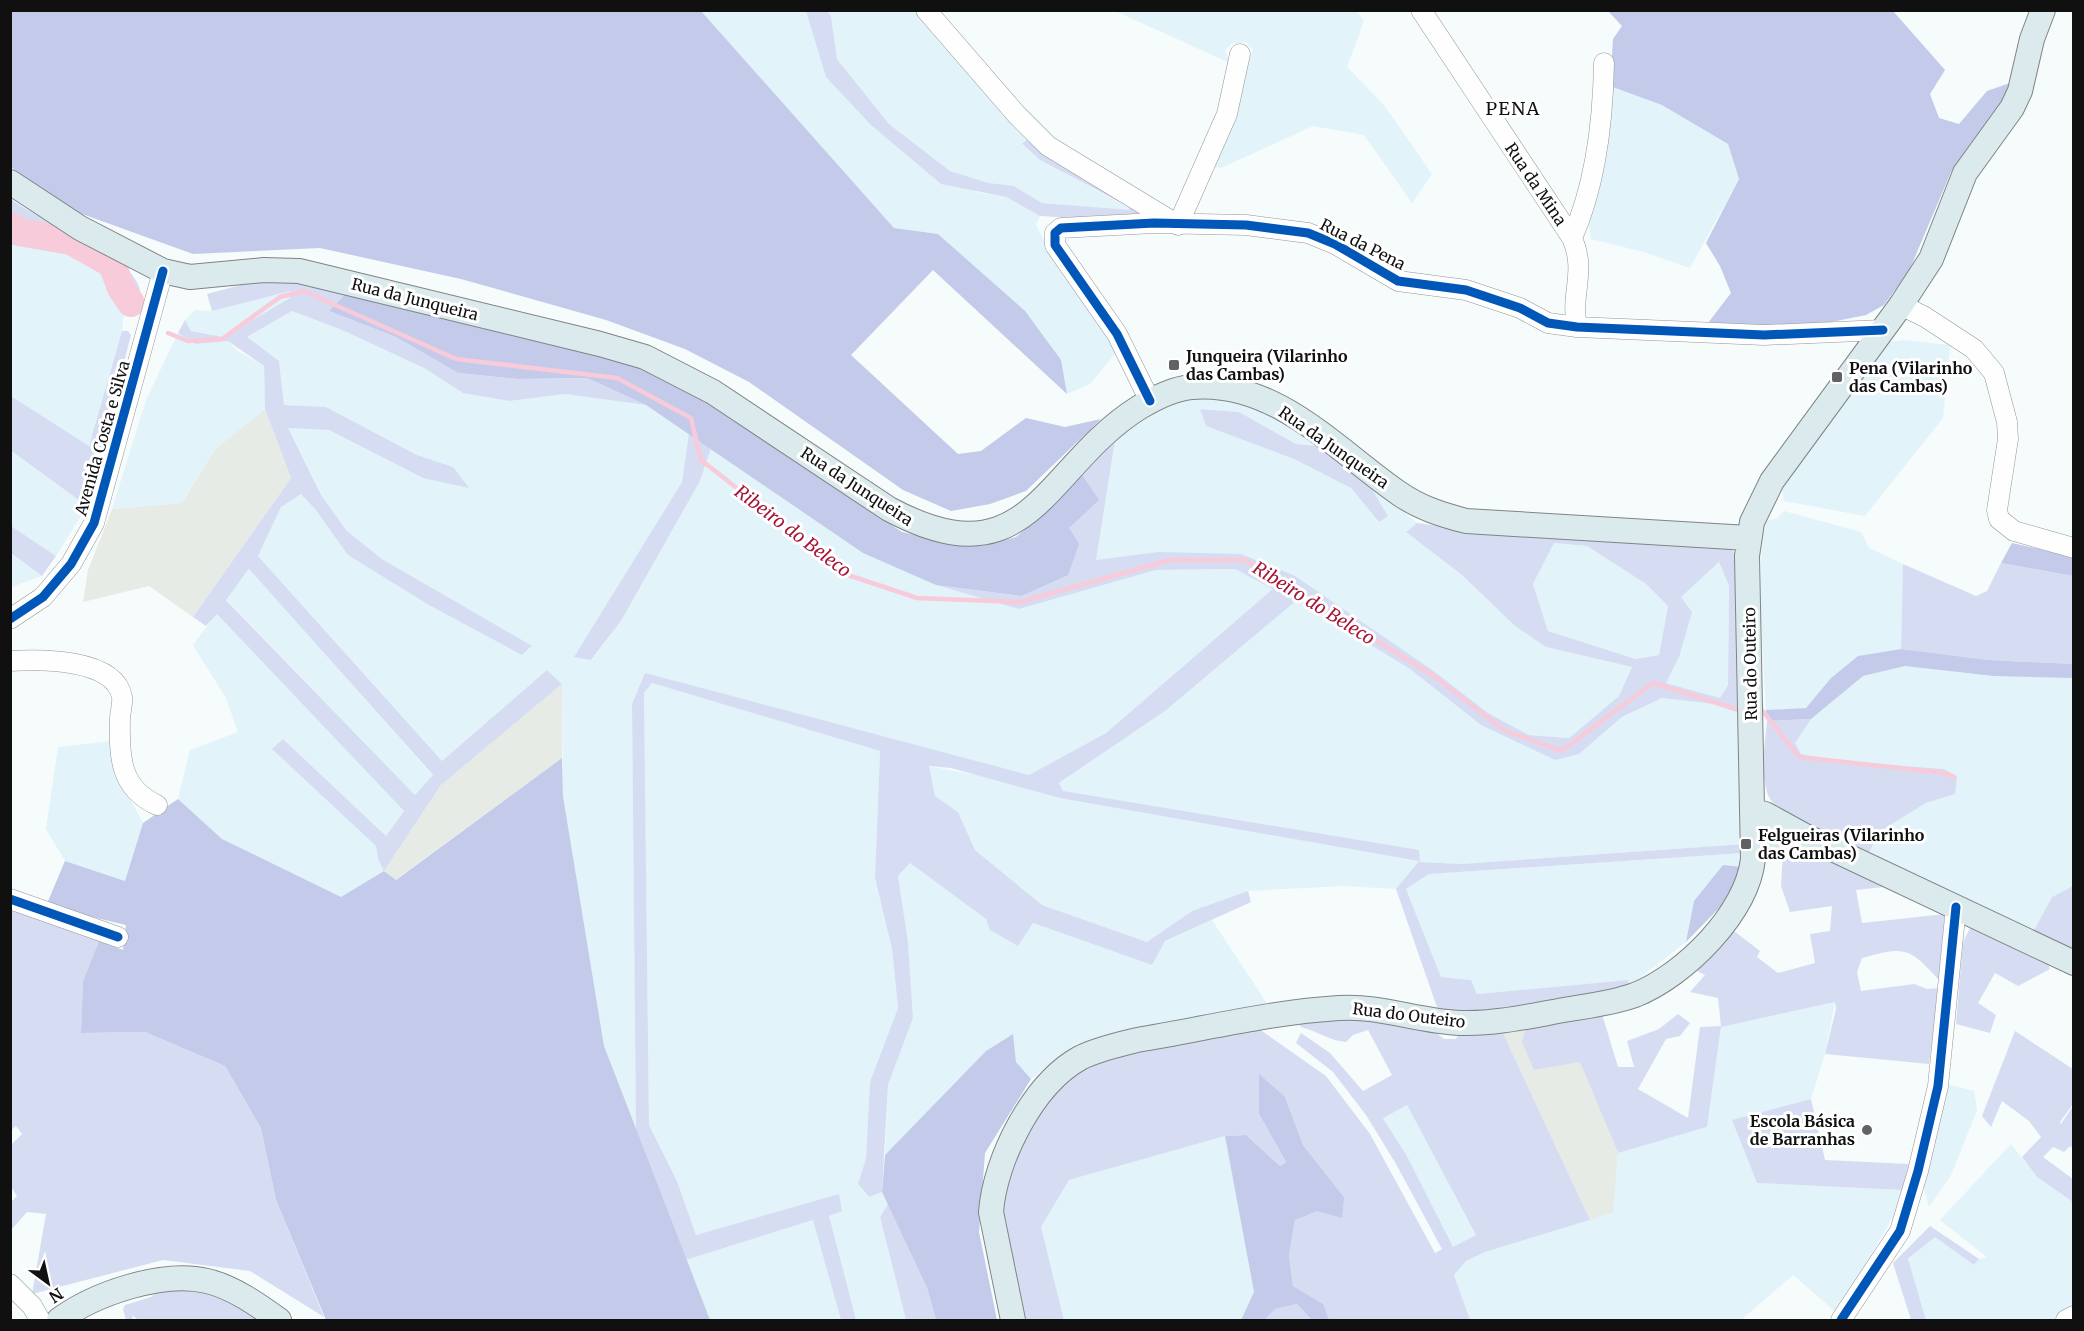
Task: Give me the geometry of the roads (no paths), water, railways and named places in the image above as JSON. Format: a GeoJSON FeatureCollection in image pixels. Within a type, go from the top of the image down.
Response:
{"type":"FeatureCollection","features":[{"type":"Feature","properties":{"kind":"main road","name":"Rua do Outeiro"},"geometry":{"type":"LineString","coordinates":[[1013,1320],[991,1212],[992,1194],[1005,1155],[1032,1105],[1055,1076],[1080,1059],[1107,1047],[1137,1040],[1338,1008],[1380,1009],[1462,1024],[1508,1020],[1635,995],[1678,968],[1725,923],[1744,894],[1751,876],[1753,811],[1748,538],[1758,507],[1772,481],[1901,305],[1931,259],[1965,173],[2012,108],[2020,91],[2032,39],[2043,10]]}},
{"type":"Feature","properties":{"kind":"main road","name":"Rua da Junqueira"},"geometry":{"type":"LineString","coordinates":[[10,182],[80,228],[163,271],[190,277],[264,270],[299,272],[600,344],[645,357],[713,392],[888,509],[919,525],[960,534],[986,533],[1000,529],[1029,512],[1051,493],[1115,425],[1150,401],[1191,387],[1231,389],[1259,396],[1306,424],[1401,494],[1435,513],[1466,521],[1748,538]]}},
{"type":"Feature","properties":{"kind":"main road"},"geometry":{"type":"LineString","coordinates":[[1753,811],[1765,814],[1805,836],[2073,963]]}},
{"type":"Feature","properties":{"kind":"main road"},"geometry":{"type":"LineString","coordinates":[[1753,849],[1773,847],[1805,836]]}},
{"type":"Feature","properties":{"kind":"main road"},"geometry":{"type":"LineString","coordinates":[[59,1320],[105,1296],[147,1283],[183,1279],[207,1281],[225,1288],[279,1320]]}},
{"type":"Feature","properties":{"kind":"street"},"geometry":{"type":"LineString","coordinates":[[926,10],[1016,114],[1048,146],[1178,225],[1227,114],[1240,54]]}},
{"type":"Feature","properties":{"kind":"street","name":"Rua da Mina"},"geometry":{"type":"LineString","coordinates":[[1421,10],[1572,238],[1579,255],[1580,268],[1573,308],[1578,327]]}},
{"type":"Feature","properties":{"kind":"street"},"geometry":{"type":"LineString","coordinates":[[1572,238],[1587,194],[1599,137],[1604,63]]}},
{"type":"Feature","properties":{"kind":"street","name":"Rua da Pena"},"geometry":{"type":"LineString","coordinates":[[1150,401],[1117,334],[1055,245],[1055,233],[1061,228],[1246,225],[1308,233],[1335,244],[1398,281],[1466,290],[1520,308],[1548,323],[1578,327],[1764,335],[1883,330]]}},
{"type":"Feature","properties":{"kind":"street","name":"Avenida Costa e Silva"},"geometry":{"type":"LineString","coordinates":[[10,619],[43,597],[71,564],[94,523],[163,271]]}},
{"type":"Feature","properties":{"kind":"street"},"geometry":{"type":"LineString","coordinates":[[1901,305],[1925,317],[1974,349],[1994,373],[2007,422],[2008,439],[1997,510],[1999,519],[2014,531],[2073,548]]}},
{"type":"Feature","properties":{"kind":"street"},"geometry":{"type":"LineString","coordinates":[[10,661],[61,660],[99,672],[114,682],[122,699],[121,741],[127,780],[139,796],[158,805]]}},
{"type":"Feature","properties":{"kind":"street"},"geometry":{"type":"LineString","coordinates":[[10,899],[118,937]]}},
{"type":"Feature","properties":{"kind":"street"},"geometry":{"type":"LineString","coordinates":[[1841,1320],[1900,1231],[1918,1171],[1938,1086],[1956,907]]}},
{"type":"Feature","properties":{"kind":"street"},"geometry":{"type":"LineString","coordinates":[[10,1284],[32,1306],[40,1320]]}},
{"type":"Feature","properties":{"kind":"street"},"geometry":{"type":"LineString","coordinates":[[2066,1320],[2073,1316]]}},
{"type":"Feature","properties":{"kind":"waterway"},"geometry":{"type":"LineString","coordinates":[[10,226],[19,232],[71,241],[112,264],[121,288],[131,303]]}},
{"type":"Feature","properties":{"kind":"waterway","name":"Ribeiro do Beleco"},"geometry":{"type":"LineString","coordinates":[[168,333],[188,341],[222,339],[280,297],[304,291],[456,359],[617,378],[691,418],[701,460],[848,575],[917,598],[1020,602],[1170,560],[1245,560],[1434,676],[1504,730],[1561,751],[1653,683],[1736,709]]}},
{"type":"Feature","properties":{"kind":"waterway","name":"Ribeiro do Beleco"},"geometry":{"type":"LineString","coordinates":[[1761,709],[1799,757],[1945,773],[1954,777]]}},
{"type":"Feature","properties":{"kind":"place","name":"Junqueira (Vilarinho das Cambas)"},"geometry":{"type":"Point","coordinates":[1174,365]}},
{"type":"Feature","properties":{"kind":"place","name":"Pena (Vilarinho das Cambas)"},"geometry":{"type":"Point","coordinates":[1837,377]}},
{"type":"Feature","properties":{"kind":"place","name":"Felgueiras (Vilarinho das Cambas)"},"geometry":{"type":"Point","coordinates":[1746,844]}},
{"type":"Feature","properties":{"kind":"place","name":"Escola Básica de Barranhas"},"geometry":{"type":"Point","coordinates":[1867,1130]}},
{"type":"Feature","properties":{"kind":"district","name":"PENA"},"geometry":{"type":"Point","coordinates":[1513,108]}}]}
